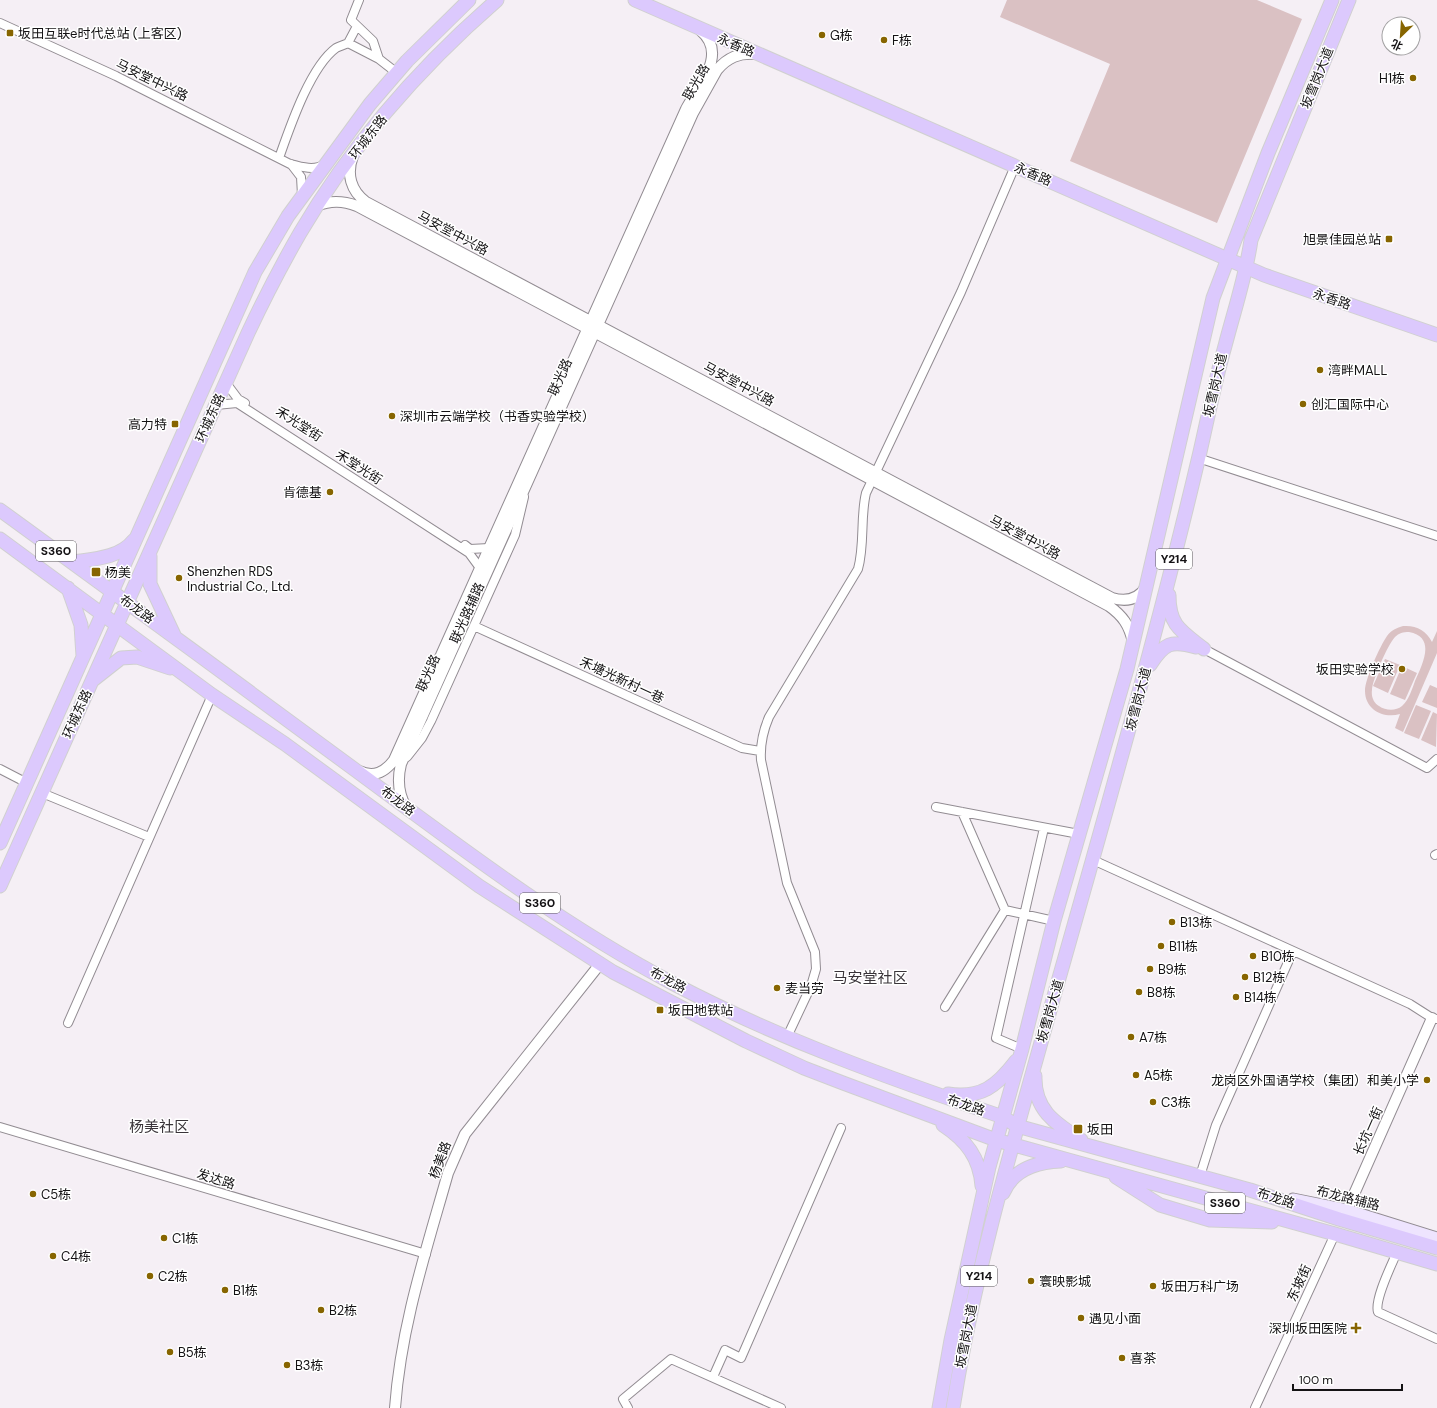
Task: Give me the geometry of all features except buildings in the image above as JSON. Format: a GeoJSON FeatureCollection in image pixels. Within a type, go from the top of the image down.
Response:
{"type":"FeatureCollection","features":[{"type":"Feature","properties":{"kind":"main road","name":"环城东路"},"geometry":{"type":"LineString","coordinates":[[0,843],[255,272],[278,232],[302,196],[370,104],[397,73],[469,0]]}},
{"type":"Feature","properties":{"kind":"main road","name":"环城东路"},"geometry":{"type":"LineString","coordinates":[[0,886],[117,624],[272,284],[317,206],[356,150],[422,72],[478,16],[497,0]]}},
{"type":"Feature","properties":{"kind":"main road","name":"永香路"},"geometry":{"type":"LineString","coordinates":[[635,0],[1015,166],[1229,255]]}},
{"type":"Feature","properties":{"kind":"main road","name":"永香路"},"geometry":{"type":"LineString","coordinates":[[656,0],[735,37],[1247,263],[1437,336]]}},
{"type":"Feature","properties":{"kind":"main road","name":"坂雪岗大道"},"geometry":{"type":"LineString","coordinates":[[939,1408],[951,1340],[982,1196],[996,1140],[1021,1053],[1054,921],[1133,644],[1213,298],[1332,0]]}},
{"type":"Feature","properties":{"kind":"main road","name":"坂雪岗大道"},"geometry":{"type":"LineString","coordinates":[[953,1408],[962,1353],[993,1214],[1144,674],[1169,579],[1224,349],[1247,263],[1250,240],[1349,0]]}},
{"type":"Feature","properties":{"kind":"main road","name":"永香路"},"geometry":{"type":"LineString","coordinates":[[1247,263],[1437,326]]}},
{"type":"Feature","properties":{"kind":"main road","name":"布龙路"},"geometry":{"type":"LineString","coordinates":[[0,510],[113,591],[508,881],[614,950],[674,984],[787,1037],[876,1073],[1003,1118],[1017,1126],[1250,1190],[1339,1219],[1437,1248]]}},
{"type":"Feature","properties":{"kind":"main road"},"geometry":{"type":"LineString","coordinates":[[73,562],[113,555],[128,546],[137,537]]}},
{"type":"Feature","properties":{"kind":"main road","name":"布龙路"},"geometry":{"type":"LineString","coordinates":[[0,539],[212,695],[285,744],[479,886],[600,964],[685,1010],[804,1068],[996,1140],[1294,1222],[1437,1264]]}},
{"type":"Feature","properties":{"kind":"main road"},"geometry":{"type":"LineString","coordinates":[[150,551],[150,584],[175,637]]}},
{"type":"Feature","properties":{"kind":"main road"},"geometry":{"type":"LineString","coordinates":[[1169,579],[1169,608],[1172,619],[1177,628],[1204,649]]}},
{"type":"Feature","properties":{"kind":"main road"},"geometry":{"type":"LineString","coordinates":[[68,588],[81,625],[83,658]]}},
{"type":"Feature","properties":{"kind":"main road"},"geometry":{"type":"LineString","coordinates":[[1144,674],[1159,651],[1170,644],[1182,643],[1204,649]]}},
{"type":"Feature","properties":{"kind":"main road"},"geometry":{"type":"LineString","coordinates":[[92,682],[121,658],[137,657],[182,673]]}},
{"type":"Feature","properties":{"kind":"main road"},"geometry":{"type":"LineString","coordinates":[[929,1092],[955,1096],[972,1095],[986,1091],[997,1083],[1021,1053]]}},
{"type":"Feature","properties":{"kind":"main road"},"geometry":{"type":"LineString","coordinates":[[1035,1062],[1036,1094],[1042,1108],[1053,1121],[1093,1147]]}},
{"type":"Feature","properties":{"kind":"main road"},"geometry":{"type":"LineString","coordinates":[[924,1114],[954,1133],[965,1142],[978,1162],[982,1196]]}},
{"type":"Feature","properties":{"kind":"main road"},"geometry":{"type":"LineString","coordinates":[[993,1214],[1004,1189],[1012,1178],[1020,1171],[1046,1162],[1074,1161]]}},
{"type":"Feature","properties":{"kind":"main road"},"geometry":{"type":"LineString","coordinates":[[1104,1170],[1160,1205],[1210,1220],[1294,1222]]}},
{"type":"Feature","properties":{"kind":"main road","name":"布龙路辅路"},"geometry":{"type":"LineString","coordinates":[[1250,1190],[1347,1210],[1437,1238]]}},
{"type":"Feature","properties":{"kind":"street"},"geometry":{"type":"LineString","coordinates":[[359,0],[351,20],[373,41],[379,59]]}},
{"type":"Feature","properties":{"kind":"street","name":"马安堂中兴路"},"geometry":{"type":"LineString","coordinates":[[0,23],[116,76],[290,164],[308,168],[319,167],[326,163]]}},
{"type":"Feature","properties":{"kind":"street"},"geometry":{"type":"LineString","coordinates":[[279,158],[293,118],[321,64],[337,48],[348,43],[357,26]]}},
{"type":"Feature","properties":{"kind":"street","name":"联光路"},"geometry":{"type":"LineString","coordinates":[[406,807],[399,789],[398,780],[401,764],[526,486],[686,109],[710,66],[713,50],[711,42],[698,28]]}},
{"type":"Feature","properties":{"kind":"street"},"geometry":{"type":"LineString","coordinates":[[348,43],[379,59],[397,73]]}},
{"type":"Feature","properties":{"kind":"street","name":"联光路"},"geometry":{"type":"LineString","coordinates":[[355,770],[370,774],[378,774],[385,770],[394,760],[489,548],[693,113],[713,75],[722,64],[728,59],[746,54],[758,54]]}},
{"type":"Feature","properties":{"kind":"street","name":"马安堂中兴路"},"geometry":{"type":"LineString","coordinates":[[356,150],[351,163],[350,176],[355,192],[366,202],[593,327]]}},
{"type":"Feature","properties":{"kind":"street","name":"马安堂中兴路"},"geometry":{"type":"LineString","coordinates":[[290,164],[301,177],[302,196]]}},
{"type":"Feature","properties":{"kind":"street"},"geometry":{"type":"LineString","coordinates":[[787,1037],[811,986],[816,969],[815,952],[787,883],[760,751],[764,730],[769,717],[858,569],[861,557],[863,504],[874,475],[961,292],[1015,166]]}},
{"type":"Feature","properties":{"kind":"street","name":"马安堂中兴路"},"geometry":{"type":"LineString","coordinates":[[317,206],[333,201],[357,206],[593,327],[1112,598],[1120,601],[1138,597],[1148,584]]}},
{"type":"Feature","properties":{"kind":"street","name":"禾光堂街"},"geometry":{"type":"LineString","coordinates":[[226,383],[238,399],[470,549],[489,548]]}},
{"type":"Feature","properties":{"kind":"street","name":"禾堂光街"},"geometry":{"type":"LineString","coordinates":[[216,405],[237,403],[469,553],[480,568]]}},
{"type":"Feature","properties":{"kind":"street"},"geometry":{"type":"LineString","coordinates":[[1198,458],[1437,536]]}},
{"type":"Feature","properties":{"kind":"street","name":"马安堂中兴路"},"geometry":{"type":"LineString","coordinates":[[874,475],[1109,606],[1125,620],[1130,630],[1133,644]]}},
{"type":"Feature","properties":{"kind":"street","name":"联光路辅路"},"geometry":{"type":"LineString","coordinates":[[401,764],[422,738],[431,721],[515,535],[526,486]]}},
{"type":"Feature","properties":{"kind":"street","name":"禾塘光新村一巷"},"geometry":{"type":"LineString","coordinates":[[474,626],[742,748],[760,751]]}},
{"type":"Feature","properties":{"kind":"street"},"geometry":{"type":"LineString","coordinates":[[1204,649],[1428,768],[1437,759]]}},
{"type":"Feature","properties":{"kind":"street"},"geometry":{"type":"LineString","coordinates":[[68,1023],[212,695]]}},
{"type":"Feature","properties":{"kind":"street"},"geometry":{"type":"LineString","coordinates":[[0,769],[27,782]]}},
{"type":"Feature","properties":{"kind":"street"},"geometry":{"type":"LineString","coordinates":[[42,793],[149,837]]}},
{"type":"Feature","properties":{"kind":"street"},"geometry":{"type":"LineString","coordinates":[[936,807],[1079,834]]}},
{"type":"Feature","properties":{"kind":"street"},"geometry":{"type":"LineString","coordinates":[[962,812],[1005,910]]}},
{"type":"Feature","properties":{"kind":"street"},"geometry":{"type":"LineString","coordinates":[[1021,1053],[996,1038],[1044,828]]}},
{"type":"Feature","properties":{"kind":"street"},"geometry":{"type":"LineString","coordinates":[[1093,860],[1410,1004],[1434,1018]]}},
{"type":"Feature","properties":{"kind":"street"},"geometry":{"type":"LineString","coordinates":[[1005,910],[1054,921]]}},
{"type":"Feature","properties":{"kind":"street"},"geometry":{"type":"LineString","coordinates":[[946,1007],[1005,910]]}},
{"type":"Feature","properties":{"kind":"street"},"geometry":{"type":"LineString","coordinates":[[1200,1176],[1216,1125],[1293,951]]}},
{"type":"Feature","properties":{"kind":"street","name":"杨美路"},"geometry":{"type":"LineString","coordinates":[[395,1408],[399,1363],[405,1326],[448,1173],[465,1134],[600,964]]}},
{"type":"Feature","properties":{"kind":"street","name":"长坑一街"},"geometry":{"type":"LineString","coordinates":[[1347,1210],[1434,1018]]}},
{"type":"Feature","properties":{"kind":"street","name":"发达路"},"geometry":{"type":"LineString","coordinates":[[0,1127],[426,1254]]}},
{"type":"Feature","properties":{"kind":"street"},"geometry":{"type":"LineString","coordinates":[[713,1377],[725,1350],[741,1358],[841,1128]]}},
{"type":"Feature","properties":{"kind":"street","name":"东坡街"},"geometry":{"type":"LineString","coordinates":[[1255,1408],[1335,1234]]}},
{"type":"Feature","properties":{"kind":"street"},"geometry":{"type":"LineString","coordinates":[[1397,1252],[1376,1308],[1378,1312],[1437,1339]]}},
{"type":"Feature","properties":{"kind":"street"},"geometry":{"type":"LineString","coordinates":[[628,1408],[623,1399],[671,1359],[713,1377],[765,1405],[781,1408]]}},
{"type":"Feature","properties":{"kind":"shaded area"},"geometry":{"type":"Polygon","coordinates":[[[1007,0],[1257,0],[1302,19],[1217,223],[1070,161],[1110,64],[1000,17],[1007,0]]]}},
{"type":"Feature","properties":{"kind":"shaded area"},"geometry":{"type":"Polygon","coordinates":[[[1403,626],[1412,626],[1424,631],[1432,642],[1437,631],[1437,653],[1403,732],[1395,728],[1400,714],[1388,715],[1376,712],[1368,703],[1365,691],[1370,671],[1384,641],[1390,632],[1403,626]],[[1409,632],[1398,635],[1392,641],[1385,654],[1377,671],[1372,693],[1374,701],[1382,708],[1388,710],[1397,709],[1404,704],[1408,698],[1424,660],[1425,645],[1423,640],[1418,635],[1409,632]]]}},
{"type":"Feature","properties":{"kind":"shaded area"},"geometry":{"type":"Polygon","coordinates":[[[1385,659],[1400,665],[1388,693],[1373,686],[1385,659]]]}},
{"type":"Feature","properties":{"kind":"shaded area"},"geometry":{"type":"Polygon","coordinates":[[[1402,666],[1417,673],[1405,700],[1390,694],[1402,666]]]}},
{"type":"Feature","properties":{"kind":"shaded area"},"geometry":{"type":"Polygon","coordinates":[[[1430,685],[1437,688],[1437,708],[1422,702],[1430,685]]]}},
{"type":"Feature","properties":{"kind":"shaded area"},"geometry":{"type":"Polygon","coordinates":[[[1416,705],[1431,711],[1419,739],[1404,733],[1416,705]]]}},
{"type":"Feature","properties":{"kind":"shaded area"},"geometry":{"type":"Polygon","coordinates":[[[1433,712],[1437,714],[1436,747],[1421,740],[1433,712]]]}},
{"type":"Feature","properties":{"kind":"place","name":"坂田互联e时代总站 (上客区)"},"geometry":{"type":"Point","coordinates":[10,33]}},
{"type":"Feature","properties":{"kind":"place","name":"G栋"},"geometry":{"type":"Point","coordinates":[822,35]}},
{"type":"Feature","properties":{"kind":"place","name":"F栋"},"geometry":{"type":"Point","coordinates":[884,40]}},
{"type":"Feature","properties":{"kind":"place","name":"H1栋"},"geometry":{"type":"Point","coordinates":[1413,78]}},
{"type":"Feature","properties":{"kind":"place","name":"旭景佳园总站"},"geometry":{"type":"Point","coordinates":[1389,239]}},
{"type":"Feature","properties":{"kind":"place","name":"湾畔MALL"},"geometry":{"type":"Point","coordinates":[1320,370]}},
{"type":"Feature","properties":{"kind":"place","name":"创汇国际中心"},"geometry":{"type":"Point","coordinates":[1303,404]}},
{"type":"Feature","properties":{"kind":"place","name":"深圳市云端学校（书香实验学校）"},"geometry":{"type":"Point","coordinates":[392,416]}},
{"type":"Feature","properties":{"kind":"place","name":"高力特"},"geometry":{"type":"Point","coordinates":[175,424]}},
{"type":"Feature","properties":{"kind":"place","name":"肯德基"},"geometry":{"type":"Point","coordinates":[330,492]}},
{"type":"Feature","properties":{"kind":"place","name":"杨美"},"geometry":{"type":"Point","coordinates":[96,572]}},
{"type":"Feature","properties":{"kind":"place","name":"Shenzhen RDS Industrial Co., Ltd."},"geometry":{"type":"Point","coordinates":[179,578]}},
{"type":"Feature","properties":{"kind":"place","name":"坂田实验学校"},"geometry":{"type":"Point","coordinates":[1402,669]}},
{"type":"Feature","properties":{"kind":"place","name":"B13栋"},"geometry":{"type":"Point","coordinates":[1172,922]}},
{"type":"Feature","properties":{"kind":"place","name":"B11栋"},"geometry":{"type":"Point","coordinates":[1161,946]}},
{"type":"Feature","properties":{"kind":"place","name":"B10栋"},"geometry":{"type":"Point","coordinates":[1253,956]}},
{"type":"Feature","properties":{"kind":"place","name":"B9栋"},"geometry":{"type":"Point","coordinates":[1150,969]}},
{"type":"Feature","properties":{"kind":"place","name":"B12栋"},"geometry":{"type":"Point","coordinates":[1245,977]}},
{"type":"Feature","properties":{"kind":"place","name":"麦当劳"},"geometry":{"type":"Point","coordinates":[777,988]}},
{"type":"Feature","properties":{"kind":"place","name":"B8栋"},"geometry":{"type":"Point","coordinates":[1139,992]}},
{"type":"Feature","properties":{"kind":"place","name":"B14栋"},"geometry":{"type":"Point","coordinates":[1236,997]}},
{"type":"Feature","properties":{"kind":"place","name":"坂田地铁站"},"geometry":{"type":"Point","coordinates":[660,1010]}},
{"type":"Feature","properties":{"kind":"place","name":"A7栋"},"geometry":{"type":"Point","coordinates":[1131,1037]}},
{"type":"Feature","properties":{"kind":"place","name":"A5栋"},"geometry":{"type":"Point","coordinates":[1136,1075]}},
{"type":"Feature","properties":{"kind":"place","name":"龙岗区外国语学校（集团）和美小学"},"geometry":{"type":"Point","coordinates":[1427,1080]}},
{"type":"Feature","properties":{"kind":"place","name":"C3栋"},"geometry":{"type":"Point","coordinates":[1153,1102]}},
{"type":"Feature","properties":{"kind":"place","name":"坂田"},"geometry":{"type":"Point","coordinates":[1078,1129]}},
{"type":"Feature","properties":{"kind":"place","name":"C5栋"},"geometry":{"type":"Point","coordinates":[33,1194]}},
{"type":"Feature","properties":{"kind":"place","name":"C1栋"},"geometry":{"type":"Point","coordinates":[164,1238]}},
{"type":"Feature","properties":{"kind":"place","name":"C4栋"},"geometry":{"type":"Point","coordinates":[53,1256]}},
{"type":"Feature","properties":{"kind":"place","name":"C2栋"},"geometry":{"type":"Point","coordinates":[150,1276]}},
{"type":"Feature","properties":{"kind":"place","name":"寰映影城"},"geometry":{"type":"Point","coordinates":[1031,1281]}},
{"type":"Feature","properties":{"kind":"place","name":"坂田万科广场"},"geometry":{"type":"Point","coordinates":[1153,1286]}},
{"type":"Feature","properties":{"kind":"place","name":"B1栋"},"geometry":{"type":"Point","coordinates":[225,1290]}},
{"type":"Feature","properties":{"kind":"place","name":"B2栋"},"geometry":{"type":"Point","coordinates":[321,1310]}},
{"type":"Feature","properties":{"kind":"place","name":"遇见小面"},"geometry":{"type":"Point","coordinates":[1081,1318]}},
{"type":"Feature","properties":{"kind":"place","name":"深圳坂田医院"},"geometry":{"type":"Point","coordinates":[1356,1328]}},
{"type":"Feature","properties":{"kind":"place","name":"B5栋"},"geometry":{"type":"Point","coordinates":[170,1352]}},
{"type":"Feature","properties":{"kind":"place","name":"喜茶"},"geometry":{"type":"Point","coordinates":[1122,1358]}},
{"type":"Feature","properties":{"kind":"place","name":"B3栋"},"geometry":{"type":"Point","coordinates":[287,1365]}},
{"type":"Feature","properties":{"kind":"district","name":"马安堂社区"},"geometry":{"type":"Point","coordinates":[870,978]}},
{"type":"Feature","properties":{"kind":"district","name":"杨美社区"},"geometry":{"type":"Point","coordinates":[159,1127]}}]}
